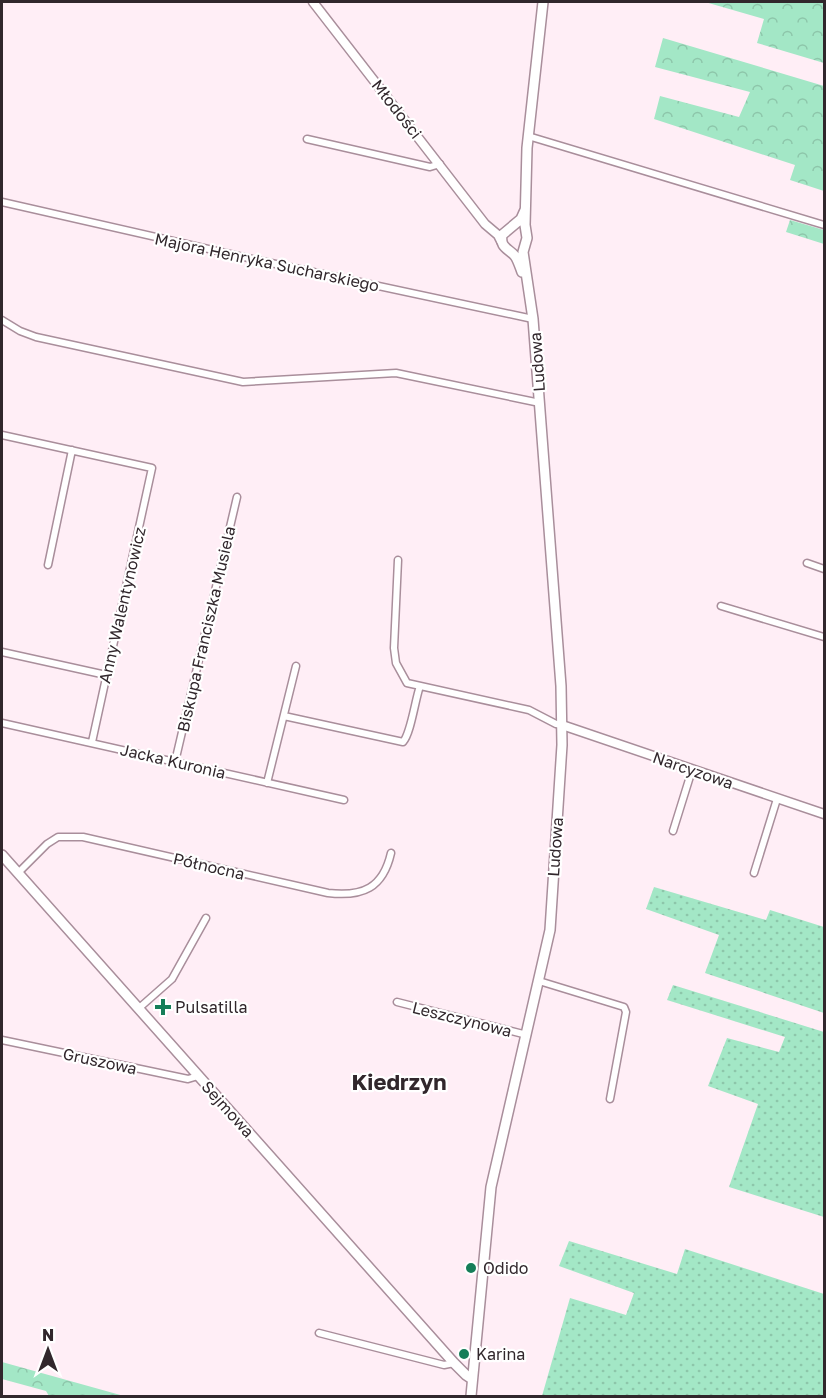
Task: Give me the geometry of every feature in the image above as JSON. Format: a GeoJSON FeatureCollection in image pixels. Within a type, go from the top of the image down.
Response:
{"type":"FeatureCollection","features":[{"type":"Feature","properties":{"kind":"main road","name":"Ludowa"},"geometry":{"type":"LineString","coordinates":[[471,1396],[491,1187],[550,930],[562,725],[540,403],[524,249],[527,244],[525,233],[528,136],[543,2]]}},
{"type":"Feature","properties":{"kind":"main road"},"geometry":{"type":"LineString","coordinates":[[501,241],[502,235],[521,219],[526,208]]}},
{"type":"Feature","properties":{"kind":"main road"},"geometry":{"type":"LineString","coordinates":[[510,228],[518,227],[525,233]]}},
{"type":"Feature","properties":{"kind":"main road","name":"Ludowa"},"geometry":{"type":"LineString","coordinates":[[501,241],[504,248],[516,258],[529,290]]}},
{"type":"Feature","properties":{"kind":"main road"},"geometry":{"type":"LineString","coordinates":[[510,252],[517,253],[524,249]]}},
{"type":"Feature","properties":{"kind":"main road","name":"Sejmowa"},"geometry":{"type":"LineString","coordinates":[[2,855],[454,1363],[472,1379]]}},
{"type":"Feature","properties":{"kind":"street","name":"Młodości"},"geometry":{"type":"LineString","coordinates":[[313,2],[501,241]]}},
{"type":"Feature","properties":{"kind":"street"},"geometry":{"type":"LineString","coordinates":[[528,136],[825,225]]}},
{"type":"Feature","properties":{"kind":"street"},"geometry":{"type":"LineString","coordinates":[[307,139],[430,167],[440,164]]}},
{"type":"Feature","properties":{"kind":"street","name":"Majora Henryka Sucharskiego"},"geometry":{"type":"LineString","coordinates":[[2,202],[533,319]]}},
{"type":"Feature","properties":{"kind":"street","name":"Młodości"},"geometry":{"type":"LineString","coordinates":[[481,217],[496,227],[510,228]]}},
{"type":"Feature","properties":{"kind":"street"},"geometry":{"type":"LineString","coordinates":[[2,320],[36,337],[243,382],[400,373],[540,403]]}},
{"type":"Feature","properties":{"kind":"street"},"geometry":{"type":"LineString","coordinates":[[2,435],[72,450],[48,565]]}},
{"type":"Feature","properties":{"kind":"street","name":"Anny Walentynowicz"},"geometry":{"type":"LineString","coordinates":[[72,450],[152,468],[92,742]]}},
{"type":"Feature","properties":{"kind":"street","name":"Biskupa Franciszka Musiela"},"geometry":{"type":"LineString","coordinates":[[175,762],[237,497]]}},
{"type":"Feature","properties":{"kind":"street"},"geometry":{"type":"LineString","coordinates":[[398,560],[394,657],[407,683],[529,710],[562,725]]}},
{"type":"Feature","properties":{"kind":"street"},"geometry":{"type":"LineString","coordinates":[[807,563],[825,569]]}},
{"type":"Feature","properties":{"kind":"street"},"geometry":{"type":"LineString","coordinates":[[721,606],[825,637]]}},
{"type":"Feature","properties":{"kind":"street"},"geometry":{"type":"LineString","coordinates":[[2,652],[106,675]]}},
{"type":"Feature","properties":{"kind":"street"},"geometry":{"type":"LineString","coordinates":[[267,783],[296,666]]}},
{"type":"Feature","properties":{"kind":"street"},"geometry":{"type":"LineString","coordinates":[[284,716],[403,741],[408,732],[412,708],[420,686]]}},
{"type":"Feature","properties":{"kind":"street","name":"Jacka Kuronia"},"geometry":{"type":"LineString","coordinates":[[2,723],[344,800]]}},
{"type":"Feature","properties":{"kind":"street","name":"Narcyzowa"},"geometry":{"type":"LineString","coordinates":[[562,725],[825,814]]}},
{"type":"Feature","properties":{"kind":"street"},"geometry":{"type":"LineString","coordinates":[[673,831],[692,770]]}},
{"type":"Feature","properties":{"kind":"street"},"geometry":{"type":"LineString","coordinates":[[754,873],[777,799]]}},
{"type":"Feature","properties":{"kind":"street","name":"Północna"},"geometry":{"type":"LineString","coordinates":[[18,873],[47,844],[58,837],[83,837],[328,893],[348,894],[359,892],[378,882],[387,869],[391,852]]}},
{"type":"Feature","properties":{"kind":"street"},"geometry":{"type":"LineString","coordinates":[[138,1009],[172,980],[206,918]]}},
{"type":"Feature","properties":{"kind":"street"},"geometry":{"type":"LineString","coordinates":[[539,981],[624,1007],[627,1012],[610,1099]]}},
{"type":"Feature","properties":{"kind":"street","name":"Leszczynowa"},"geometry":{"type":"LineString","coordinates":[[398,1002],[527,1035]]}},
{"type":"Feature","properties":{"kind":"street","name":"Gruszowa"},"geometry":{"type":"LineString","coordinates":[[2,1040],[188,1079],[198,1076]]}},
{"type":"Feature","properties":{"kind":"street"},"geometry":{"type":"LineString","coordinates":[[319,1333],[444,1365],[454,1363]]}},
{"type":"Feature","properties":{"kind":"green space"},"geometry":{"type":"Polygon","coordinates":[[[705,2],[824,2],[824,63],[757,43],[764,19],[705,2]]]}},
{"type":"Feature","properties":{"kind":"green space"},"geometry":{"type":"Polygon","coordinates":[[[663,38],[824,86],[824,191],[790,180],[795,165],[654,119],[660,96],[739,117],[750,92],[655,67],[663,38]]]}},
{"type":"Feature","properties":{"kind":"green space"},"geometry":{"type":"Polygon","coordinates":[[[790,220],[824,230],[824,244],[786,232],[790,220]]]}},
{"type":"Feature","properties":{"kind":"green space"},"geometry":{"type":"Polygon","coordinates":[[[654,887],[766,920],[770,910],[824,927],[824,1013],[705,973],[719,935],[646,909],[654,887]]]}},
{"type":"Feature","properties":{"kind":"green space"},"geometry":{"type":"Polygon","coordinates":[[[673,985],[824,1032],[824,1217],[729,1187],[758,1104],[708,1086],[727,1038],[779,1052],[785,1037],[667,1000],[673,985]]]}},
{"type":"Feature","properties":{"kind":"green space"},"geometry":{"type":"Polygon","coordinates":[[[569,1241],[677,1274],[685,1249],[824,1294],[824,1396],[542,1396],[570,1298],[626,1315],[634,1293],[559,1266],[569,1241]]]}},
{"type":"Feature","properties":{"kind":"green space"},"geometry":{"type":"Polygon","coordinates":[[[2,1362],[124,1396],[49,1396],[46,1391],[2,1379],[2,1362]]]}},
{"type":"Feature","properties":{"kind":"place","name":"Pulsatilla"},"geometry":{"type":"Point","coordinates":[163,1007]}},
{"type":"Feature","properties":{"kind":"place","name":"Odido"},"geometry":{"type":"Point","coordinates":[471,1268]}},
{"type":"Feature","properties":{"kind":"place","name":"Karina"},"geometry":{"type":"Point","coordinates":[464,1354]}},
{"type":"Feature","properties":{"kind":"district","name":"Kiedrzyn"},"geometry":{"type":"Point","coordinates":[399,1082]}}]}
